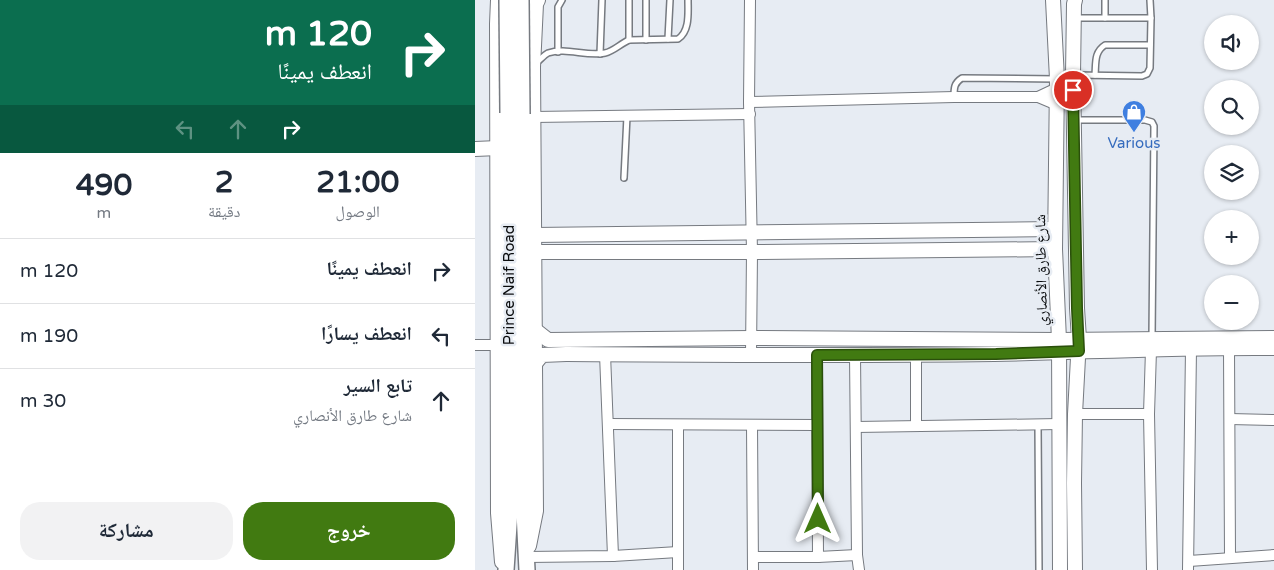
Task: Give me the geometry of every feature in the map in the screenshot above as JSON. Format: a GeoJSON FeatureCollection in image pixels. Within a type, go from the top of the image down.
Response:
{"type":"FeatureCollection","features":[{"type":"Feature","properties":{"kind":"main road","name":"Prince Naif Road"},"geometry":{"type":"LineString","coordinates":[[504,570],[510,510],[521,115],[507,0]]}},
{"type":"Feature","properties":{"kind":"main road","name":"Prince Naif Road"},"geometry":{"type":"LineString","coordinates":[[521,0],[524,512],[527,564]]}},
{"type":"Feature","properties":{"kind":"street"},"geometry":{"type":"LineString","coordinates":[[490,0],[497,24]]}},
{"type":"Feature","properties":{"kind":"street"},"geometry":{"type":"LineString","coordinates":[[497,24],[498,0]]}},
{"type":"Feature","properties":{"kind":"street"},"geometry":{"type":"LineString","coordinates":[[530,0],[534,30]]}},
{"type":"Feature","properties":{"kind":"street"},"geometry":{"type":"LineString","coordinates":[[534,30],[537,0]]}},
{"type":"Feature","properties":{"kind":"street"},"geometry":{"type":"LineString","coordinates":[[750,0],[751,355]]}},
{"type":"Feature","properties":{"kind":"street","name":"شارع طارق الأنصاري"},"geometry":{"type":"LineString","coordinates":[[1053,0],[1057,84],[1055,249],[1060,570]]}},
{"type":"Feature","properties":{"kind":"street"},"geometry":{"type":"LineString","coordinates":[[1075,0],[1073,75],[1079,345],[1075,414],[1075,570]]}},
{"type":"Feature","properties":{"kind":"street","name":"Prince Naif Road"},"geometry":{"type":"LineString","coordinates":[[497,24],[497,513],[504,570]]}},
{"type":"Feature","properties":{"kind":"street","name":"Prince Naif Road"},"geometry":{"type":"LineString","coordinates":[[527,564],[536,511],[534,236],[521,115],[533,72],[534,30]]}},
{"type":"Feature","properties":{"kind":"street"},"geometry":{"type":"LineString","coordinates":[[498,80],[505,69],[511,67],[519,67],[533,72]]}},
{"type":"Feature","properties":{"kind":"street"},"geometry":{"type":"LineString","coordinates":[[1038,97],[1057,84]]}},
{"type":"Feature","properties":{"kind":"street"},"geometry":{"type":"LineString","coordinates":[[749,102],[1038,97],[1057,105]]}},
{"type":"Feature","properties":{"kind":"street"},"geometry":{"type":"LineString","coordinates":[[521,115],[750,114]]}},
{"type":"Feature","properties":{"kind":"street"},"geometry":{"type":"LineString","coordinates":[[475,149],[498,148]]}},
{"type":"Feature","properties":{"kind":"street"},"geometry":{"type":"LineString","coordinates":[[534,236],[1055,229]]}},
{"type":"Feature","properties":{"kind":"street"},"geometry":{"type":"LineString","coordinates":[[576,235],[577,252]]}},
{"type":"Feature","properties":{"kind":"street"},"geometry":{"type":"LineString","coordinates":[[534,252],[1055,249]]}},
{"type":"Feature","properties":{"kind":"street"},"geometry":{"type":"LineString","coordinates":[[534,329],[548,340],[751,338],[1058,346]]}},
{"type":"Feature","properties":{"kind":"street"},"geometry":{"type":"LineString","coordinates":[[534,365],[542,356],[566,354],[916,354],[1079,345],[1151,344],[1274,338]]}},
{"type":"Feature","properties":{"kind":"street"},"geometry":{"type":"LineString","coordinates":[[1151,344],[1191,349],[1274,348]]}},
{"type":"Feature","properties":{"kind":"street"},"geometry":{"type":"LineString","coordinates":[[1151,344],[1149,414],[1152,570]]}},
{"type":"Feature","properties":{"kind":"street"},"geometry":{"type":"LineString","coordinates":[[475,345],[498,345]]}},
{"type":"Feature","properties":{"kind":"street"},"geometry":{"type":"LineString","coordinates":[[1229,348],[1230,558]]}},
{"type":"Feature","properties":{"kind":"street"},"geometry":{"type":"LineString","coordinates":[[1191,349],[1189,565],[1230,558],[1274,556]]}},
{"type":"Feature","properties":{"kind":"street"},"geometry":{"type":"LineString","coordinates":[[605,354],[613,556]]}},
{"type":"Feature","properties":{"kind":"street"},"geometry":{"type":"LineString","coordinates":[[916,354],[916,426]]}},
{"type":"Feature","properties":{"kind":"street"},"geometry":{"type":"LineString","coordinates":[[817,355],[818,557]]}},
{"type":"Feature","properties":{"kind":"street"},"geometry":{"type":"LineString","coordinates":[[855,355],[857,555],[859,570]]}},
{"type":"Feature","properties":{"kind":"street"},"geometry":{"type":"LineString","coordinates":[[1075,414],[1149,414]]}},
{"type":"Feature","properties":{"kind":"street"},"geometry":{"type":"LineString","coordinates":[[1230,419],[1274,420]]}},
{"type":"Feature","properties":{"kind":"street"},"geometry":{"type":"LineString","coordinates":[[608,424],[817,425]]}},
{"type":"Feature","properties":{"kind":"street"},"geometry":{"type":"LineString","coordinates":[[856,427],[1059,424]]}},
{"type":"Feature","properties":{"kind":"street"},"geometry":{"type":"LineString","coordinates":[[678,425],[678,570]]}},
{"type":"Feature","properties":{"kind":"street"},"geometry":{"type":"LineString","coordinates":[[752,425],[753,570]]}},
{"type":"Feature","properties":{"kind":"street"},"geometry":{"type":"LineString","coordinates":[[527,564],[678,552]]}},
{"type":"Feature","properties":{"kind":"street"},"geometry":{"type":"LineString","coordinates":[[753,557],[857,555]]}},
{"type":"Feature","properties":{"kind":"lane"},"geometry":{"type":"LineString","coordinates":[[558,52],[558,7],[562,0]]}},
{"type":"Feature","properties":{"kind":"lane"},"geometry":{"type":"LineString","coordinates":[[600,54],[602,0]]}},
{"type":"Feature","properties":{"kind":"lane"},"geometry":{"type":"LineString","coordinates":[[629,0],[629,40]]}},
{"type":"Feature","properties":{"kind":"lane"},"geometry":{"type":"LineString","coordinates":[[646,0],[646,40]]}},
{"type":"Feature","properties":{"kind":"lane"},"geometry":{"type":"LineString","coordinates":[[668,39],[670,0]]}},
{"type":"Feature","properties":{"kind":"lane"},"geometry":{"type":"LineString","coordinates":[[533,72],[547,53],[600,54],[611,51],[629,40],[678,38],[684,35],[687,28],[688,0]]}},
{"type":"Feature","properties":{"kind":"lane"},"geometry":{"type":"LineString","coordinates":[[1105,0],[1105,18]]}},
{"type":"Feature","properties":{"kind":"lane"},"geometry":{"type":"LineString","coordinates":[[1073,75],[1142,76],[1147,74],[1150,45],[1150,0]]}},
{"type":"Feature","properties":{"kind":"lane"},"geometry":{"type":"LineString","coordinates":[[1074,18],[1151,18]]}},
{"type":"Feature","properties":{"kind":"lane"},"geometry":{"type":"LineString","coordinates":[[1095,75],[1097,52],[1101,48],[1105,46],[1150,45]]}},
{"type":"Feature","properties":{"kind":"lane"},"geometry":{"type":"LineString","coordinates":[[954,97],[954,88],[957,81],[961,78],[1057,84]]}},
{"type":"Feature","properties":{"kind":"lane"},"geometry":{"type":"LineString","coordinates":[[624,178],[627,116]]}},
{"type":"Feature","properties":{"kind":"lane"},"geometry":{"type":"LineString","coordinates":[[1074,120],[1145,120],[1152,122],[1154,126],[1151,344]]}},
{"type":"Feature","properties":{"kind":"lane"},"geometry":{"type":"LineString","coordinates":[[1038,425],[1039,570]]}},
{"type":"Feature","properties":{"kind":"place","name":"Various"},"geometry":{"type":"Point","coordinates":[1134,133]}},
{"type":"Feature","properties":{"kind":"route"},"geometry":{"type":"LineString","coordinates":[[818,519],[817,355],[996,354],[1079,351],[1073,90]]}}]}
